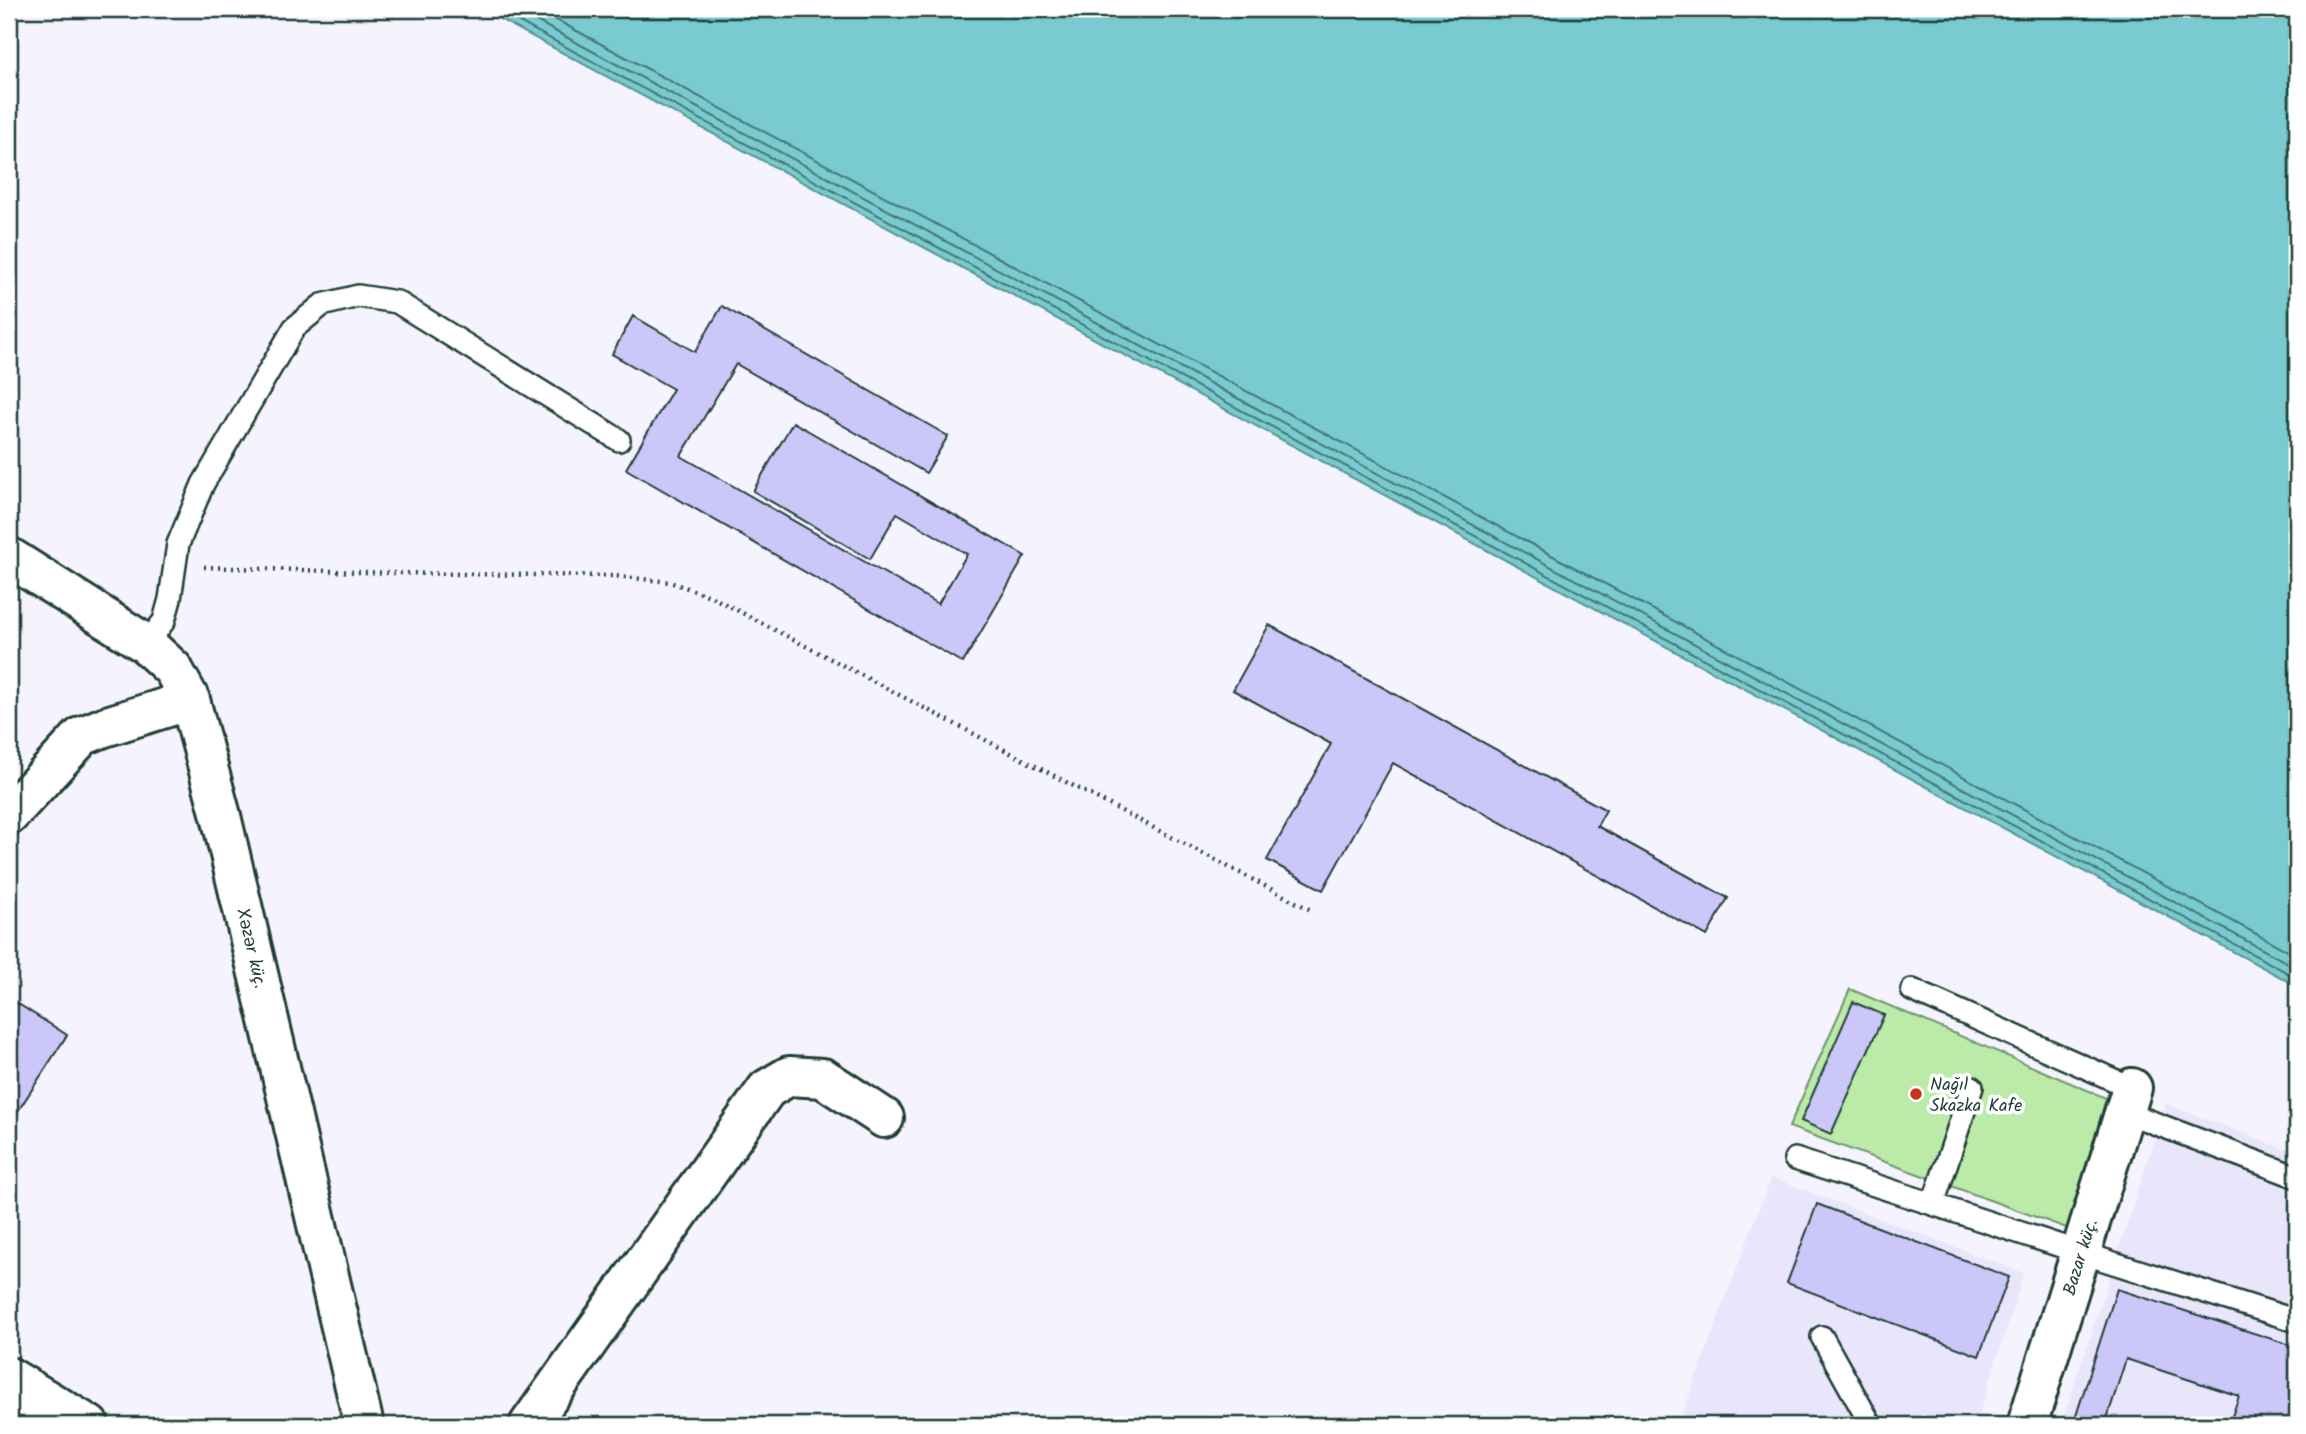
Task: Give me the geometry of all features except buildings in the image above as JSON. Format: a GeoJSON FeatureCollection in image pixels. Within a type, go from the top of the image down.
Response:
{"type":"FeatureCollection","features":[{"type":"Feature","properties":{"kind":"street","name":"Xəzər küç."},"geometry":{"type":"LineString","coordinates":[[9,558],[146,644],[173,669],[190,700],[221,817],[364,1425]]}},
{"type":"Feature","properties":{"kind":"street"},"geometry":{"type":"LineString","coordinates":[[9,815],[82,736],[190,700]]}},
{"type":"Feature","properties":{"kind":"street"},"geometry":{"type":"LineString","coordinates":[[528,1425],[767,1089],[789,1076],[823,1078],[884,1118]]}},
{"type":"Feature","properties":{"kind":"street","name":"Bazar küç."},"geometry":{"type":"LineString","coordinates":[[2027,1425],[2128,1100]]}},
{"type":"Feature","properties":{"kind":"street"},"geometry":{"type":"LineString","coordinates":[[9,1421],[24,1387],[76,1422]]}},
{"type":"Feature","properties":{"kind":"lane"},"geometry":{"type":"LineString","coordinates":[[146,644],[164,621],[178,544],[203,484],[294,328],[322,305],[358,296],[397,302],[619,440]]}},
{"type":"Feature","properties":{"kind":"lane"},"geometry":{"type":"LineString","coordinates":[[1912,990],[2128,1100],[2297,1177]]}},
{"type":"Feature","properties":{"kind":"lane"},"geometry":{"type":"LineString","coordinates":[[1933,1204],[1972,1087]]}},
{"type":"Feature","properties":{"kind":"lane"},"geometry":{"type":"LineString","coordinates":[[1795,1159],[2297,1321]]}},
{"type":"Feature","properties":{"kind":"lane"},"geometry":{"type":"LineString","coordinates":[[1822,1337],[1871,1425]]}},
{"type":"Feature","properties":{"kind":"path"},"geometry":{"type":"LineString","coordinates":[[175,566],[614,576],[670,582],[710,596],[1311,910]]}},
{"type":"Feature","properties":{"kind":"shaded area"},"geometry":{"type":"Polygon","coordinates":[[[2166,1104],[2297,1153],[2297,1425],[2061,1425],[2166,1104]]]}},
{"type":"Feature","properties":{"kind":"shaded area"},"geometry":{"type":"Polygon","coordinates":[[[1771,1177],[2024,1273],[1976,1425],[1678,1425],[1771,1177]]]}},
{"type":"Feature","properties":{"kind":"green space"},"geometry":{"type":"Polygon","coordinates":[[[1850,989],[2106,1098],[2069,1229],[1789,1127],[1850,989]]]}},
{"type":"Feature","properties":{"kind":"water"},"geometry":{"type":"Polygon","coordinates":[[[481,9],[2297,9],[2297,986],[481,9]]]}},
{"type":"Feature","properties":{"kind":"place","name":"Nağıl Skazka Kafe"},"geometry":{"type":"Point","coordinates":[1916,1094]}}]}
